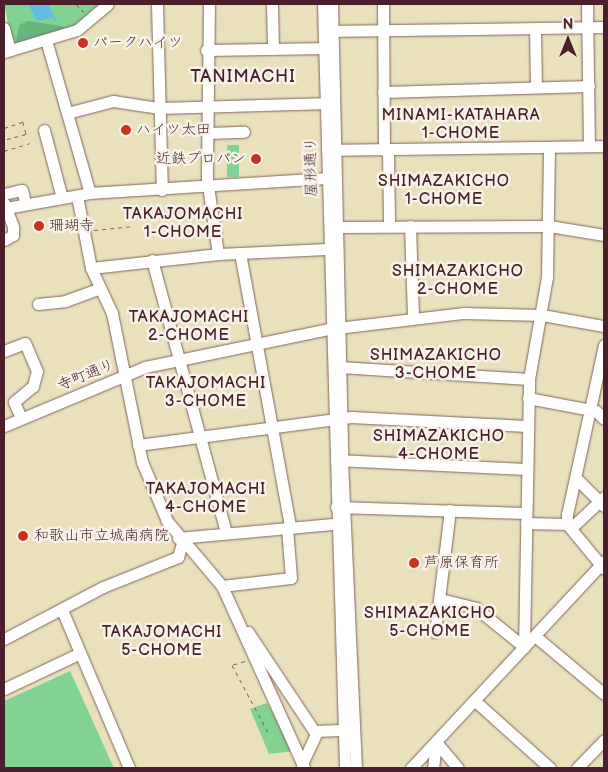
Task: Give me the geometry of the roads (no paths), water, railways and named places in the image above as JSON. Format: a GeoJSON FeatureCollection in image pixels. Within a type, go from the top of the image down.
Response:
{"type":"FeatureCollection","features":[{"type":"Feature","properties":{"kind":"street"},"geometry":{"type":"LineString","coordinates":[[4,28],[7,51],[77,30],[108,4]]}},
{"type":"Feature","properties":{"kind":"street"},"geometry":{"type":"LineString","coordinates":[[157,4],[162,190]]}},
{"type":"Feature","properties":{"kind":"street"},"geometry":{"type":"LineString","coordinates":[[209,4],[205,106],[210,187],[218,254]]}},
{"type":"Feature","properties":{"kind":"street"},"geometry":{"type":"LineString","coordinates":[[272,4],[273,49]]}},
{"type":"Feature","properties":{"kind":"street","name":"屋形通り"},"geometry":{"type":"LineString","coordinates":[[323,4],[328,31]]}},
{"type":"Feature","properties":{"kind":"street","name":"屋形通り"},"geometry":{"type":"LineString","coordinates":[[332,4],[328,31],[328,48],[330,150],[337,226],[334,328]]}},
{"type":"Feature","properties":{"kind":"street"},"geometry":{"type":"LineString","coordinates":[[383,4],[389,226]]}},
{"type":"Feature","properties":{"kind":"street"},"geometry":{"type":"LineString","coordinates":[[587,4],[589,146]]}},
{"type":"Feature","properties":{"kind":"street"},"geometry":{"type":"LineString","coordinates":[[328,31],[535,30],[604,27]]}},
{"type":"Feature","properties":{"kind":"street"},"geometry":{"type":"LineString","coordinates":[[535,30],[536,87]]}},
{"type":"Feature","properties":{"kind":"street"},"geometry":{"type":"LineString","coordinates":[[46,40],[90,193]]}},
{"type":"Feature","properties":{"kind":"street"},"geometry":{"type":"LineString","coordinates":[[206,50],[328,48]]}},
{"type":"Feature","properties":{"kind":"street"},"geometry":{"type":"LineString","coordinates":[[384,92],[589,86]]}},
{"type":"Feature","properties":{"kind":"street"},"geometry":{"type":"LineString","coordinates":[[67,113],[113,101],[159,108],[329,103]]}},
{"type":"Feature","properties":{"kind":"street"},"geometry":{"type":"LineString","coordinates":[[44,130],[62,198]]}},
{"type":"Feature","properties":{"kind":"street"},"geometry":{"type":"LineString","coordinates":[[207,133],[244,132]]}},
{"type":"Feature","properties":{"kind":"street"},"geometry":{"type":"LineString","coordinates":[[330,150],[604,146]]}},
{"type":"Feature","properties":{"kind":"street"},"geometry":{"type":"LineString","coordinates":[[524,647],[528,379],[542,315],[548,226],[550,147]]}},
{"type":"Feature","properties":{"kind":"street","name":"屋形通り"},"geometry":{"type":"LineString","coordinates":[[330,150],[326,178],[327,249],[334,328]]}},
{"type":"Feature","properties":{"kind":"street"},"geometry":{"type":"LineString","coordinates":[[4,240],[13,234],[5,206],[90,193],[210,187],[326,178]]}},
{"type":"Feature","properties":{"kind":"street"},"geometry":{"type":"LineString","coordinates":[[4,194],[22,190],[24,198]]}},
{"type":"Feature","properties":{"kind":"street"},"geometry":{"type":"LineString","coordinates":[[77,196],[91,268],[112,313],[138,445],[180,540],[222,586],[243,627],[303,766]]}},
{"type":"Feature","properties":{"kind":"street"},"geometry":{"type":"LineString","coordinates":[[337,226],[548,226],[604,235]]}},
{"type":"Feature","properties":{"kind":"street"},"geometry":{"type":"LineString","coordinates":[[410,226],[413,318]]}},
{"type":"Feature","properties":{"kind":"street"},"geometry":{"type":"LineString","coordinates":[[91,268],[218,254],[327,249]]}},
{"type":"Feature","properties":{"kind":"street"},"geometry":{"type":"LineString","coordinates":[[222,586],[290,578],[288,526],[273,425],[240,253]]}},
{"type":"Feature","properties":{"kind":"street"},"geometry":{"type":"LineString","coordinates":[[152,260],[201,435],[226,533]]}},
{"type":"Feature","properties":{"kind":"street"},"geometry":{"type":"LineString","coordinates":[[38,304],[65,300],[100,288]]}},
{"type":"Feature","properties":{"kind":"street","name":"寺町通り"},"geometry":{"type":"LineString","coordinates":[[4,426],[124,375],[180,359],[334,328],[464,313],[542,315],[604,326]]}},
{"type":"Feature","properties":{"kind":"street"},"geometry":{"type":"LineString","coordinates":[[334,328],[339,367],[336,420]]}},
{"type":"Feature","properties":{"kind":"street"},"geometry":{"type":"LineString","coordinates":[[334,328],[337,460],[349,731],[356,768]]}},
{"type":"Feature","properties":{"kind":"street"},"geometry":{"type":"LineString","coordinates":[[4,351],[25,342],[36,370],[33,386],[14,402],[20,418]]}},
{"type":"Feature","properties":{"kind":"street"},"geometry":{"type":"LineString","coordinates":[[569,526],[604,346]]}},
{"type":"Feature","properties":{"kind":"street"},"geometry":{"type":"LineString","coordinates":[[339,367],[528,379]]}},
{"type":"Feature","properties":{"kind":"street"},"geometry":{"type":"LineString","coordinates":[[528,398],[591,410],[604,419]]}},
{"type":"Feature","properties":{"kind":"street"},"geometry":{"type":"LineString","coordinates":[[138,445],[273,425],[336,420],[527,426]]}},
{"type":"Feature","properties":{"kind":"street"},"geometry":{"type":"LineString","coordinates":[[337,460],[526,469]]}},
{"type":"Feature","properties":{"kind":"street"},"geometry":{"type":"LineString","coordinates":[[569,526],[603,502],[577,479]]}},
{"type":"Feature","properties":{"kind":"street"},"geometry":{"type":"LineString","coordinates":[[339,507],[450,510],[525,518],[569,526],[603,565],[411,768]]}},
{"type":"Feature","properties":{"kind":"street"},"geometry":{"type":"LineString","coordinates":[[435,632],[450,510]]}},
{"type":"Feature","properties":{"kind":"street"},"geometry":{"type":"LineString","coordinates":[[180,540],[288,526],[340,524]]}},
{"type":"Feature","properties":{"kind":"street"},"geometry":{"type":"LineString","coordinates":[[4,639],[62,610],[178,557],[180,540]]}},
{"type":"Feature","properties":{"kind":"street"},"geometry":{"type":"LineString","coordinates":[[440,599],[476,608],[524,647]]}},
{"type":"Feature","properties":{"kind":"street"},"geometry":{"type":"LineString","coordinates":[[62,610],[78,654],[129,768]]}},
{"type":"Feature","properties":{"kind":"street"},"geometry":{"type":"LineString","coordinates":[[243,627],[317,732]]}},
{"type":"Feature","properties":{"kind":"street"},"geometry":{"type":"LineString","coordinates":[[536,636],[604,694]]}},
{"type":"Feature","properties":{"kind":"street"},"geometry":{"type":"LineString","coordinates":[[4,689],[78,654]]}},
{"type":"Feature","properties":{"kind":"street"},"geometry":{"type":"LineString","coordinates":[[475,700],[550,768]]}},
{"type":"Feature","properties":{"kind":"street"},"geometry":{"type":"LineString","coordinates":[[317,732],[349,731]]}},
{"type":"Feature","properties":{"kind":"street"},"geometry":{"type":"LineString","coordinates":[[345,768],[349,731]]}},
{"type":"Feature","properties":{"kind":"street"},"geometry":{"type":"LineString","coordinates":[[303,766],[317,732]]}},
{"type":"Feature","properties":{"kind":"street"},"geometry":{"type":"LineString","coordinates":[[578,768],[604,740]]}},
{"type":"Feature","properties":{"kind":"street"},"geometry":{"type":"LineString","coordinates":[[433,768],[436,742]]}},
{"type":"Feature","properties":{"kind":"street"},"geometry":{"type":"LineString","coordinates":[[436,742],[458,768]]}},
{"type":"Feature","properties":{"kind":"water"},"geometry":{"type":"Polygon","coordinates":[[[28,4],[48,4],[57,22],[51,18],[37,21],[28,4]]]}},
{"type":"Feature","properties":{"kind":"place","name":"パークハイツ"},"geometry":{"type":"Point","coordinates":[83,43]}},
{"type":"Feature","properties":{"kind":"place","name":"ハイツ太田"},"geometry":{"type":"Point","coordinates":[126,130]}},
{"type":"Feature","properties":{"kind":"place","name":"近鉄プロパン"},"geometry":{"type":"Point","coordinates":[256,159]}},
{"type":"Feature","properties":{"kind":"place","name":"珊瑚寺"},"geometry":{"type":"Point","coordinates":[39,226]}},
{"type":"Feature","properties":{"kind":"place","name":"和歌山市立城南病院"},"geometry":{"type":"Point","coordinates":[23,536]}},
{"type":"Feature","properties":{"kind":"place","name":"芦原保育所"},"geometry":{"type":"Point","coordinates":[414,563]}},
{"type":"Feature","properties":{"kind":"district","name":"TANIMACHI"},"geometry":{"type":"Point","coordinates":[243,77]}},
{"type":"Feature","properties":{"kind":"district","name":"MINAMI-KATAHARA 1-CHOME"},"geometry":{"type":"Point","coordinates":[461,125]}},
{"type":"Feature","properties":{"kind":"district","name":"SHIMAZAKICHO 1-CHOME"},"geometry":{"type":"Point","coordinates":[444,191]}},
{"type":"Feature","properties":{"kind":"district","name":"TAKAJOMACHI 1-CHOME"},"geometry":{"type":"Point","coordinates":[183,224]}},
{"type":"Feature","properties":{"kind":"district","name":"SHIMAZAKICHO 2-CHOME"},"geometry":{"type":"Point","coordinates":[458,281]}},
{"type":"Feature","properties":{"kind":"district","name":"TAKAJOMACHI 2-CHOME"},"geometry":{"type":"Point","coordinates":[189,327]}},
{"type":"Feature","properties":{"kind":"district","name":"SHIMAZAKICHO 3-CHOME"},"geometry":{"type":"Point","coordinates":[436,365]}},
{"type":"Feature","properties":{"kind":"district","name":"TAKAJOMACHI 3-CHOME"},"geometry":{"type":"Point","coordinates":[206,393]}},
{"type":"Feature","properties":{"kind":"district","name":"SHIMAZAKICHO 4-CHOME"},"geometry":{"type":"Point","coordinates":[439,446]}},
{"type":"Feature","properties":{"kind":"district","name":"TAKAJOMACHI 4-CHOME"},"geometry":{"type":"Point","coordinates":[206,499]}},
{"type":"Feature","properties":{"kind":"district","name":"SHIMAZAKICHO 5-CHOME"},"geometry":{"type":"Point","coordinates":[430,623]}},
{"type":"Feature","properties":{"kind":"district","name":"TAKAJOMACHI 5-CHOME"},"geometry":{"type":"Point","coordinates":[162,642]}}]}
